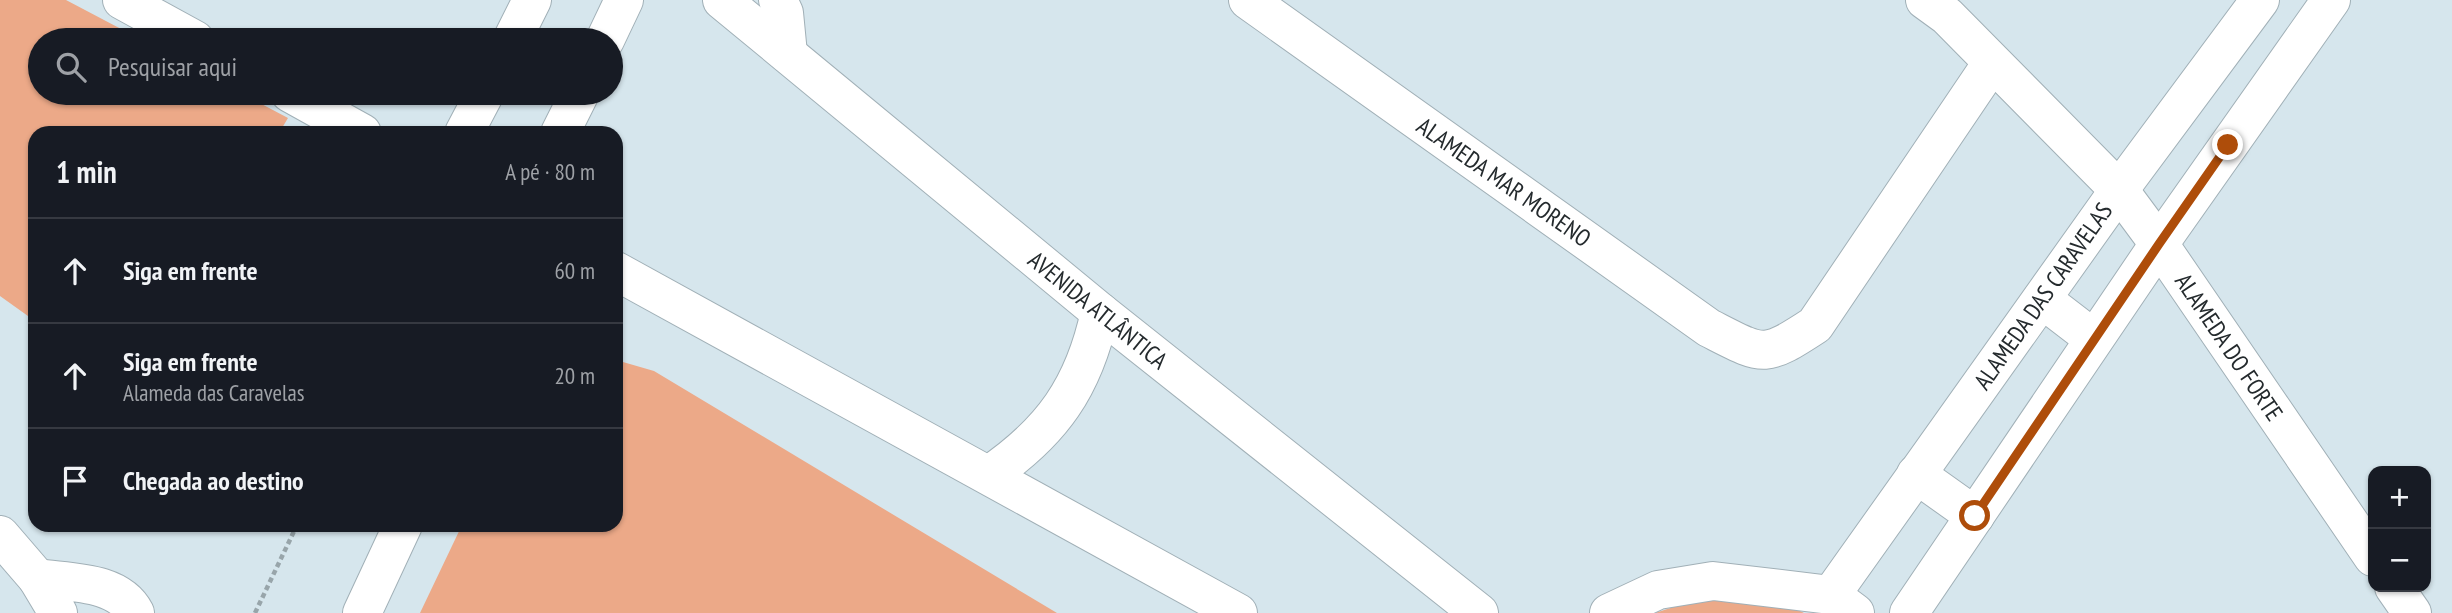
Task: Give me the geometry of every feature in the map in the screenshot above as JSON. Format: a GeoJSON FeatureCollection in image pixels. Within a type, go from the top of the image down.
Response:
{"type":"FeatureCollection","features":[{"type":"Feature","properties":{"kind":"street"},"geometry":{"type":"LineString","coordinates":[[518,28],[532,0]]}},
{"type":"Feature","properties":{"kind":"street"},"geometry":{"type":"LineString","coordinates":[[611,28],[624,0]]}},
{"type":"Feature","properties":{"kind":"street","name":"AVENIDA ATLÂNTICA"},"geometry":{"type":"LineString","coordinates":[[722,0],[1100,312],[1479,613]]}},
{"type":"Feature","properties":{"kind":"street"},"geometry":{"type":"LineString","coordinates":[[778,0],[784,13],[788,54]]}},
{"type":"Feature","properties":{"kind":"street","name":"ALAMEDA MAR MORENO"},"geometry":{"type":"LineString","coordinates":[[1248,0],[1709,328],[1746,348],[1765,351],[1783,346],[1815,326],[1992,63]]}},
{"type":"Feature","properties":{"kind":"street","name":"ALAMEDA DO FORTE"},"geometry":{"type":"LineString","coordinates":[[1924,0],[1947,16],[2119,190],[2159,244],[2368,550]]}},
{"type":"Feature","properties":{"kind":"street","name":"ALAMEDA DAS CARAVELAS"},"geometry":{"type":"LineString","coordinates":[[1843,604],[1916,474],[2119,190],[2260,0]]}},
{"type":"Feature","properties":{"kind":"street"},"geometry":{"type":"LineString","coordinates":[[1909,613],[2159,244],[2331,0]]}},
{"type":"Feature","properties":{"kind":"street"},"geometry":{"type":"LineString","coordinates":[[140,5],[176,28]]}},
{"type":"Feature","properties":{"kind":"street"},"geometry":{"type":"LineString","coordinates":[[312,105],[349,126]]}},
{"type":"Feature","properties":{"kind":"street"},"geometry":{"type":"LineString","coordinates":[[468,126],[479,105]]}},
{"type":"Feature","properties":{"kind":"street"},"geometry":{"type":"LineString","coordinates":[[564,126],[574,105]]}},
{"type":"Feature","properties":{"kind":"street"},"geometry":{"type":"LineString","coordinates":[[623,275],[1238,613]]}},
{"type":"Feature","properties":{"kind":"street"},"geometry":{"type":"LineString","coordinates":[[2042,299],[2094,340]]}},
{"type":"Feature","properties":{"kind":"street"},"geometry":{"type":"LineString","coordinates":[[989,475],[1034,440],[1054,419],[1070,396],[1094,341],[1100,312]]}},
{"type":"Feature","properties":{"kind":"street"},"geometry":{"type":"LineString","coordinates":[[1916,474],[1975,516]]}},
{"type":"Feature","properties":{"kind":"street"},"geometry":{"type":"LineString","coordinates":[[362,613],[400,532]]}},
{"type":"Feature","properties":{"kind":"street"},"geometry":{"type":"LineString","coordinates":[[0,535],[37,579],[58,613]]}},
{"type":"Feature","properties":{"kind":"street"},"geometry":{"type":"LineString","coordinates":[[37,579],[105,588],[123,599],[135,613]]}},
{"type":"Feature","properties":{"kind":"street"},"geometry":{"type":"LineString","coordinates":[[1609,613],[1657,590],[1713,581],[1843,604]]}},
{"type":"Feature","properties":{"kind":"street"},"geometry":{"type":"LineString","coordinates":[[2397,592],[2412,613]]}},
{"type":"Feature","properties":{"kind":"path"},"geometry":{"type":"LineString","coordinates":[[255,613],[294,532]]}},
{"type":"Feature","properties":{"kind":"shaded area"},"geometry":{"type":"Polygon","coordinates":[[[0,0],[66,0],[119,28],[28,28],[28,105],[264,105],[288,118],[283,126],[28,126],[28,316],[0,296],[0,0]]]}},
{"type":"Feature","properties":{"kind":"shaded area"},"geometry":{"type":"Polygon","coordinates":[[[623,362],[654,371],[1057,613],[420,613],[459,532],[623,532],[623,362]]]}},
{"type":"Feature","properties":{"kind":"shaded area"},"geometry":{"type":"Polygon","coordinates":[[[1743,598],[1794,608],[1804,613],[1655,613],[1692,601],[1743,598]]]}},
{"type":"Feature","properties":{"kind":"route"},"geometry":{"type":"LineString","coordinates":[[1975,516],[2228,145]]}}]}
